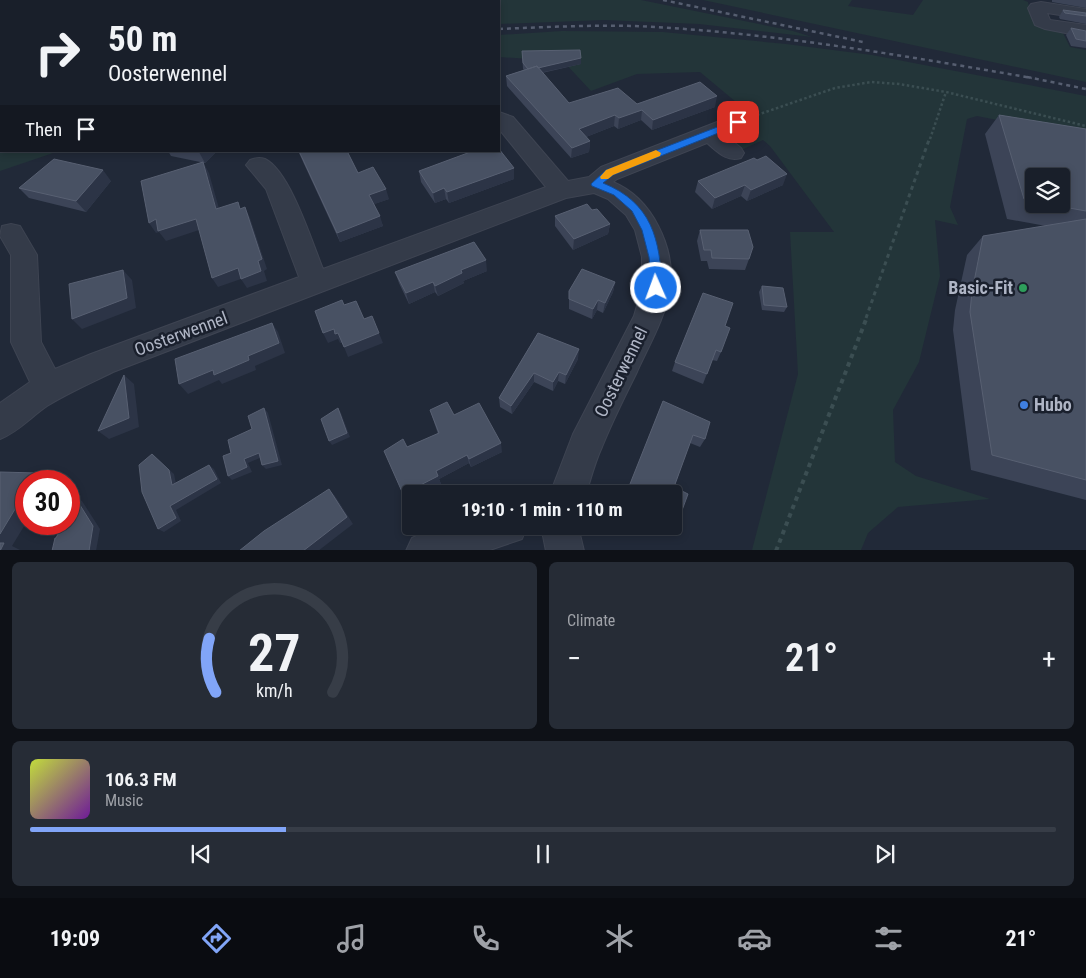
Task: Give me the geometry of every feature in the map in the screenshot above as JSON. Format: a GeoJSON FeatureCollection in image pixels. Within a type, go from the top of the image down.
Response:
{"type":"FeatureCollection","features":[{"type":"Feature","properties":{"kind":"street"},"geometry":{"type":"LineString","coordinates":[[500,120],[505,122],[562,190]]}},
{"type":"Feature","properties":{"kind":"street","name":"Oosterwennel"},"geometry":{"type":"LineString","coordinates":[[0,424],[19,407],[48,387],[102,363],[562,190],[596,184],[609,173],[738,122]]}},
{"type":"Feature","properties":{"kind":"street"},"geometry":{"type":"LineString","coordinates":[[709,133],[733,153]]}},
{"type":"Feature","properties":{"kind":"street"},"geometry":{"type":"LineString","coordinates":[[258,165],[277,186],[315,284]]}},
{"type":"Feature","properties":{"kind":"street","name":"Oosterwennel"},"geometry":{"type":"LineString","coordinates":[[571,485],[585,445],[648,317],[656,288],[655,257],[648,230],[635,209],[618,193],[596,184]]}},
{"type":"Feature","properties":{"kind":"street"},"geometry":{"type":"LineString","coordinates":[[11,234],[24,255],[26,342],[48,387]]}},
{"type":"Feature","properties":{"kind":"street"},"geometry":{"type":"LineString","coordinates":[[425,550],[476,535]]}},
{"type":"Feature","properties":{"kind":"street"},"geometry":{"type":"LineString","coordinates":[[562,535],[565,550]]}},
{"type":"Feature","properties":{"kind":"path"},"geometry":{"type":"LineString","coordinates":[[738,122],[835,88],[871,82],[899,84],[946,92],[1086,126]]}},
{"type":"Feature","properties":{"kind":"path"},"geometry":{"type":"LineString","coordinates":[[776,550],[874,298],[946,92]]}},
{"type":"Feature","properties":{"kind":"shaded area"},"geometry":{"type":"Polygon","coordinates":[[[500,0],[641,0],[793,31],[812,37],[699,24],[604,20],[500,24],[500,0]]]}},
{"type":"Feature","properties":{"kind":"shaded area"},"geometry":{"type":"Polygon","coordinates":[[[703,0],[852,0],[848,6],[913,15],[923,0],[1023,0],[1028,2],[1029,7],[1061,29],[1070,47],[1086,50],[1086,82],[703,0]]]}},
{"type":"Feature","properties":{"kind":"shaded area"},"geometry":{"type":"Polygon","coordinates":[[[562,31],[663,32],[786,44],[872,55],[1086,96],[1086,137],[977,116],[967,119],[950,207],[958,225],[935,220],[940,276],[919,362],[893,410],[895,462],[916,476],[990,499],[898,507],[868,533],[861,550],[752,550],[798,374],[790,232],[834,232],[770,146],[763,140],[739,151],[730,143],[728,137],[735,130],[743,126],[726,113],[742,107],[700,72],[637,74],[591,91],[563,61],[500,57],[500,35],[562,31]]]}},
{"type":"Feature","properties":{"kind":"shaded area"},"geometry":{"type":"Polygon","coordinates":[[[0,152],[56,152],[0,171],[0,152]]]}},
{"type":"Feature","properties":{"kind":"building"},"geometry":{"type":"Polygon","coordinates":[[[1063,10],[1086,13],[1086,16],[1065,13],[1063,10]]]}},
{"type":"Feature","properties":{"kind":"building"},"geometry":{"type":"Polygon","coordinates":[[[1071,28],[1086,31],[1086,41],[1076,39],[1071,28]]]}},
{"type":"Feature","properties":{"kind":"building"},"geometry":{"type":"Polygon","coordinates":[[[580,50],[581,58],[538,68],[537,66],[528,69],[523,63],[522,51],[580,50]]]}},
{"type":"Feature","properties":{"kind":"building"},"geometry":{"type":"Polygon","coordinates":[[[537,66],[569,103],[618,88],[637,104],[700,82],[717,96],[653,120],[642,110],[619,118],[615,115],[579,129],[590,141],[572,148],[506,76],[537,66]]]}},
{"type":"Feature","properties":{"kind":"building"},"geometry":{"type":"Polygon","coordinates":[[[999,115],[1086,129],[1086,211],[1070,208],[1070,168],[1025,168],[1024,199],[999,115]]]}},
{"type":"Feature","properties":{"kind":"building"},"geometry":{"type":"Polygon","coordinates":[[[500,150],[514,168],[447,192],[444,188],[433,193],[419,171],[470,152],[500,152],[500,150]]]}},
{"type":"Feature","properties":{"kind":"building"},"geometry":{"type":"Polygon","coordinates":[[[299,152],[348,152],[358,173],[373,167],[386,189],[369,195],[380,216],[337,233],[299,152]]]}},
{"type":"Feature","properties":{"kind":"building"},"geometry":{"type":"Polygon","coordinates":[[[766,156],[787,174],[751,190],[745,185],[715,198],[698,181],[754,158],[757,160],[766,156]]]}},
{"type":"Feature","properties":{"kind":"building"},"geometry":{"type":"Polygon","coordinates":[[[54,159],[103,170],[76,201],[19,188],[54,159]]]}},
{"type":"Feature","properties":{"kind":"building"},"geometry":{"type":"Polygon","coordinates":[[[203,162],[216,209],[238,202],[240,209],[245,207],[262,259],[258,261],[261,271],[241,279],[238,268],[212,278],[196,219],[158,231],[156,219],[149,223],[141,181],[203,162]]]}},
{"type":"Feature","properties":{"kind":"building"},"geometry":{"type":"Polygon","coordinates":[[[587,204],[592,210],[597,209],[610,224],[574,239],[555,216],[587,204]]]}},
{"type":"Feature","properties":{"kind":"building"},"geometry":{"type":"Polygon","coordinates":[[[1086,219],[1086,480],[992,455],[970,312],[983,236],[1086,219]]]}},
{"type":"Feature","properties":{"kind":"building"},"geometry":{"type":"Polygon","coordinates":[[[700,230],[748,230],[753,247],[749,259],[712,258],[711,250],[704,250],[700,230]]]}},
{"type":"Feature","properties":{"kind":"building"},"geometry":{"type":"Polygon","coordinates":[[[474,242],[486,260],[461,270],[462,273],[435,286],[433,282],[406,293],[395,272],[474,242]]]}},
{"type":"Feature","properties":{"kind":"building"},"geometry":{"type":"Polygon","coordinates":[[[582,269],[615,282],[605,303],[598,300],[593,309],[569,299],[569,291],[582,269]]]}},
{"type":"Feature","properties":{"kind":"building"},"geometry":{"type":"Polygon","coordinates":[[[123,270],[127,298],[72,319],[69,284],[123,270]]]}},
{"type":"Feature","properties":{"kind":"building"},"geometry":{"type":"Polygon","coordinates":[[[762,286],[783,288],[787,307],[764,305],[762,286]]]}},
{"type":"Feature","properties":{"kind":"building"},"geometry":{"type":"Polygon","coordinates":[[[703,293],[733,303],[725,326],[730,328],[721,352],[716,350],[707,374],[675,362],[703,293]]]}},
{"type":"Feature","properties":{"kind":"building"},"geometry":{"type":"Polygon","coordinates":[[[342,300],[344,305],[356,301],[364,319],[372,316],[379,333],[344,347],[338,333],[335,334],[334,329],[323,333],[315,311],[342,300]]]}},
{"type":"Feature","properties":{"kind":"building"},"geometry":{"type":"Polygon","coordinates":[[[272,323],[279,343],[248,356],[249,360],[214,375],[213,370],[179,384],[175,359],[272,323]]]}},
{"type":"Feature","properties":{"kind":"building"},"geometry":{"type":"Polygon","coordinates":[[[538,333],[579,349],[566,375],[559,372],[553,382],[534,373],[511,406],[499,398],[538,333]]]}},
{"type":"Feature","properties":{"kind":"building"},"geometry":{"type":"Polygon","coordinates":[[[124,375],[129,418],[98,431],[124,375]]]}},
{"type":"Feature","properties":{"kind":"building"},"geometry":{"type":"Polygon","coordinates":[[[663,401],[710,422],[705,439],[693,435],[675,485],[630,485],[663,401]]]}},
{"type":"Feature","properties":{"kind":"building"},"geometry":{"type":"Polygon","coordinates":[[[447,402],[454,415],[479,403],[501,443],[469,459],[467,455],[436,471],[438,476],[420,485],[402,485],[402,492],[384,451],[403,439],[407,447],[439,433],[430,410],[447,402]]]}},
{"type":"Feature","properties":{"kind":"building"},"geometry":{"type":"Polygon","coordinates":[[[264,408],[278,461],[262,465],[259,453],[244,459],[247,467],[228,476],[223,456],[231,453],[228,440],[252,429],[248,416],[264,408]]]}},
{"type":"Feature","properties":{"kind":"building"},"geometry":{"type":"Polygon","coordinates":[[[338,408],[347,433],[329,441],[321,419],[338,408]]]}},
{"type":"Feature","properties":{"kind":"building"},"geometry":{"type":"Polygon","coordinates":[[[152,454],[169,470],[172,485],[209,465],[217,479],[170,506],[176,518],[158,529],[142,492],[139,465],[152,454]]]}},
{"type":"Feature","properties":{"kind":"building"},"geometry":{"type":"Polygon","coordinates":[[[0,472],[15,472],[15,509],[0,534],[0,472]]]}},
{"type":"Feature","properties":{"kind":"building"},"geometry":{"type":"Polygon","coordinates":[[[329,489],[347,517],[304,550],[240,550],[264,531],[329,489]]]}},
{"type":"Feature","properties":{"kind":"building"},"geometry":{"type":"Polygon","coordinates":[[[682,491],[688,494],[682,510],[682,491]]]}},
{"type":"Feature","properties":{"kind":"building"},"geometry":{"type":"Polygon","coordinates":[[[80,505],[93,526],[89,550],[52,550],[58,535],[80,535],[80,505]]]}},
{"type":"Feature","properties":{"kind":"building"},"geometry":{"type":"Polygon","coordinates":[[[0,543],[4,543],[0,550],[0,543]]]}},
{"type":"Feature","properties":{"kind":"railway"},"geometry":{"type":"LineString","coordinates":[[663,0],[863,42]]}},
{"type":"Feature","properties":{"kind":"railway"},"geometry":{"type":"LineString","coordinates":[[500,29],[635,26],[735,33],[884,53],[1032,78]]}},
{"type":"Feature","properties":{"kind":"railway"},"geometry":{"type":"LineString","coordinates":[[1027,77],[1032,78]]}},
{"type":"Feature","properties":{"kind":"railway"},"geometry":{"type":"LineString","coordinates":[[1032,78],[1086,89]]}},
{"type":"Feature","properties":{"kind":"slow traffic"},"geometry":{"type":"LineString","coordinates":[[605,177],[609,173],[656,153]]}},
{"type":"Feature","properties":{"kind":"place","name":"Basic-Fit"},"geometry":{"type":"Point","coordinates":[1023,288]}},
{"type":"Feature","properties":{"kind":"place","name":"Hubo"},"geometry":{"type":"Point","coordinates":[1024,405]}},
{"type":"Feature","properties":{"kind":"route"},"geometry":{"type":"LineString","coordinates":[[656,288],[655,257],[648,230],[635,209],[618,193],[596,184],[609,173],[738,122]]}}]}
